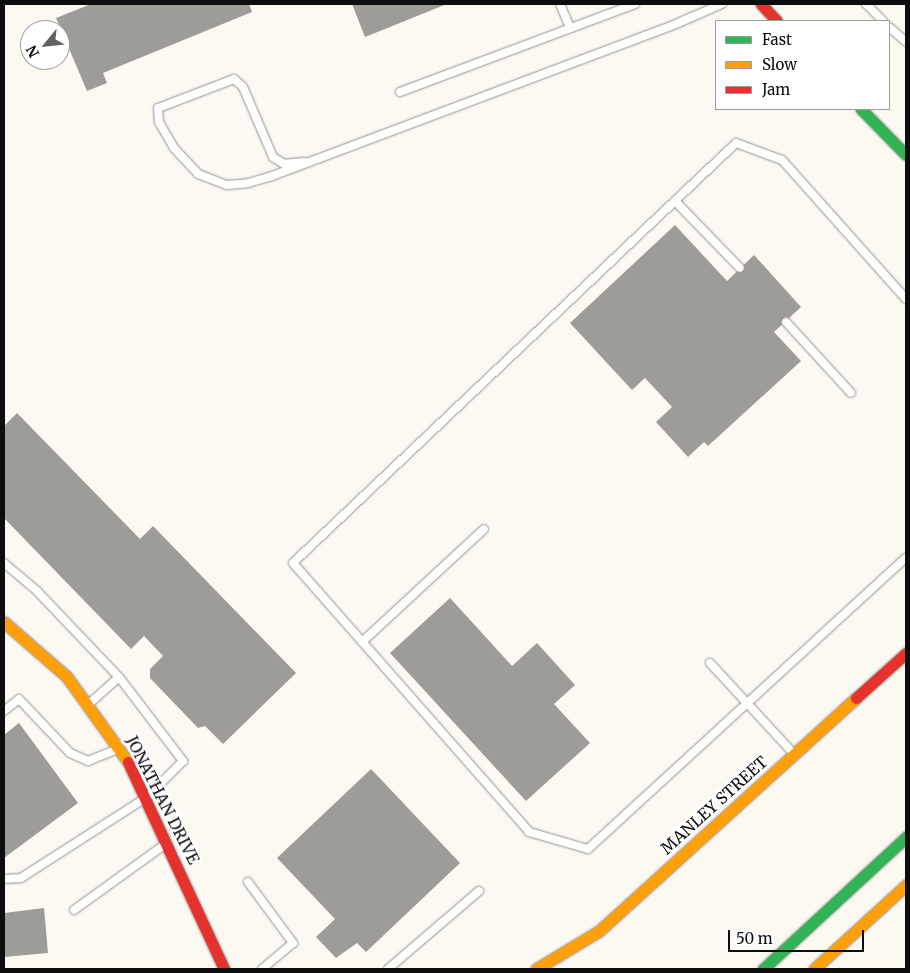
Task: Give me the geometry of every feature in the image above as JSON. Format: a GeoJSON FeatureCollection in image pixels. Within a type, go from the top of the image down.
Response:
{"type":"FeatureCollection","features":[{"type":"Feature","properties":{"kind":"main road"},"geometry":{"type":"LineString","coordinates":[[761,4],[776,20]]}},
{"type":"Feature","properties":{"kind":"main road"},"geometry":{"type":"LineString","coordinates":[[862,110],[905,152]]}},
{"type":"Feature","properties":{"kind":"main road","name":"JONATHAN DRIVE"},"geometry":{"type":"LineString","coordinates":[[4,622],[56,665],[89,704],[120,748],[148,797],[224,969]]}},
{"type":"Feature","properties":{"kind":"main road","name":"MANLEY STREET"},"geometry":{"type":"LineString","coordinates":[[536,969],[599,931],[906,653]]}},
{"type":"Feature","properties":{"kind":"main road"},"geometry":{"type":"LineString","coordinates":[[763,969],[906,837]]}},
{"type":"Feature","properties":{"kind":"main road"},"geometry":{"type":"LineString","coordinates":[[814,969],[906,885]]}},
{"type":"Feature","properties":{"kind":"lane"},"geometry":{"type":"LineString","coordinates":[[560,4],[570,28]]}},
{"type":"Feature","properties":{"kind":"lane"},"geometry":{"type":"LineString","coordinates":[[400,92],[635,4]]}},
{"type":"Feature","properties":{"kind":"lane"},"geometry":{"type":"LineString","coordinates":[[305,162],[284,164],[272,157],[243,87],[234,79],[158,108],[159,122],[174,148],[198,174],[214,182],[248,183],[305,162],[722,4]]}},
{"type":"Feature","properties":{"kind":"lane"},"geometry":{"type":"LineString","coordinates":[[866,4],[882,20]]}},
{"type":"Feature","properties":{"kind":"lane"},"geometry":{"type":"LineString","coordinates":[[890,28],[906,42]]}},
{"type":"Feature","properties":{"kind":"lane"},"geometry":{"type":"LineString","coordinates":[[906,299],[782,160],[736,143],[293,564],[529,832],[588,849],[906,558]]}},
{"type":"Feature","properties":{"kind":"lane"},"geometry":{"type":"LineString","coordinates":[[675,201],[740,268]]}},
{"type":"Feature","properties":{"kind":"lane"},"geometry":{"type":"LineString","coordinates":[[786,322],[851,393]]}},
{"type":"Feature","properties":{"kind":"lane"},"geometry":{"type":"LineString","coordinates":[[362,642],[484,529]]}},
{"type":"Feature","properties":{"kind":"lane"},"geometry":{"type":"LineString","coordinates":[[4,563],[37,591],[119,677],[183,761],[148,797],[21,878],[4,878]]}},
{"type":"Feature","properties":{"kind":"lane"},"geometry":{"type":"LineString","coordinates":[[710,663],[795,754]]}},
{"type":"Feature","properties":{"kind":"lane"},"geometry":{"type":"LineString","coordinates":[[89,704],[119,677]]}},
{"type":"Feature","properties":{"kind":"lane"},"geometry":{"type":"LineString","coordinates":[[4,711],[19,699],[70,753],[88,761],[120,748]]}},
{"type":"Feature","properties":{"kind":"lane"},"geometry":{"type":"LineString","coordinates":[[74,910],[169,842]]}},
{"type":"Feature","properties":{"kind":"lane"},"geometry":{"type":"LineString","coordinates":[[248,882],[293,943],[262,969]]}},
{"type":"Feature","properties":{"kind":"lane"},"geometry":{"type":"LineString","coordinates":[[388,969],[479,891]]}},
{"type":"Feature","properties":{"kind":"building"},"geometry":{"type":"Polygon","coordinates":[[[91,4],[249,4],[252,12],[103,73],[107,83],[87,91],[70,51],[70,20],[57,20],[56,18],[91,4]]]}},
{"type":"Feature","properties":{"kind":"building"},"geometry":{"type":"Polygon","coordinates":[[[352,4],[447,4],[365,37],[352,4]]]}},
{"type":"Feature","properties":{"kind":"building"},"geometry":{"type":"Polygon","coordinates":[[[675,225],[727,281],[754,255],[801,307],[774,332],[801,361],[708,446],[704,442],[688,457],[656,422],[672,407],[645,378],[632,390],[570,323],[675,225]]]}},
{"type":"Feature","properties":{"kind":"building"},"geometry":{"type":"Polygon","coordinates":[[[17,413],[140,539],[153,526],[296,673],[223,744],[205,726],[198,728],[150,678],[150,669],[163,656],[144,636],[131,649],[4,518],[4,426],[17,413]]]}},
{"type":"Feature","properties":{"kind":"building"},"geometry":{"type":"Polygon","coordinates":[[[450,598],[512,666],[537,643],[575,685],[554,704],[590,743],[526,801],[390,653],[450,598]]]}},
{"type":"Feature","properties":{"kind":"building"},"geometry":{"type":"Polygon","coordinates":[[[19,723],[78,803],[4,858],[4,735],[19,723]]]}},
{"type":"Feature","properties":{"kind":"building"},"geometry":{"type":"Polygon","coordinates":[[[371,769],[460,863],[366,952],[357,943],[336,958],[316,937],[335,919],[277,858],[371,769]]]}},
{"type":"Feature","properties":{"kind":"building"},"geometry":{"type":"Polygon","coordinates":[[[44,908],[48,953],[4,957],[4,913],[44,908]]]}},
{"type":"Feature","properties":{"kind":"traffic: fast"},"geometry":{"type":"LineString","coordinates":[[862,110],[906,155]]}},
{"type":"Feature","properties":{"kind":"traffic: fast"},"geometry":{"type":"LineString","coordinates":[[763,969],[906,837]]}},
{"type":"Feature","properties":{"kind":"traffic: slow"},"geometry":{"type":"LineString","coordinates":[[4,622],[67,677],[128,762]]}},
{"type":"Feature","properties":{"kind":"traffic: slow"},"geometry":{"type":"LineString","coordinates":[[536,969],[599,931],[856,698]]}},
{"type":"Feature","properties":{"kind":"traffic: slow"},"geometry":{"type":"LineString","coordinates":[[814,969],[906,885]]}},
{"type":"Feature","properties":{"kind":"traffic: jam"},"geometry":{"type":"LineString","coordinates":[[761,4],[776,20]]}},
{"type":"Feature","properties":{"kind":"traffic: jam"},"geometry":{"type":"LineString","coordinates":[[856,698],[906,653]]}},
{"type":"Feature","properties":{"kind":"traffic: jam"},"geometry":{"type":"LineString","coordinates":[[128,762],[224,969]]}}]}
